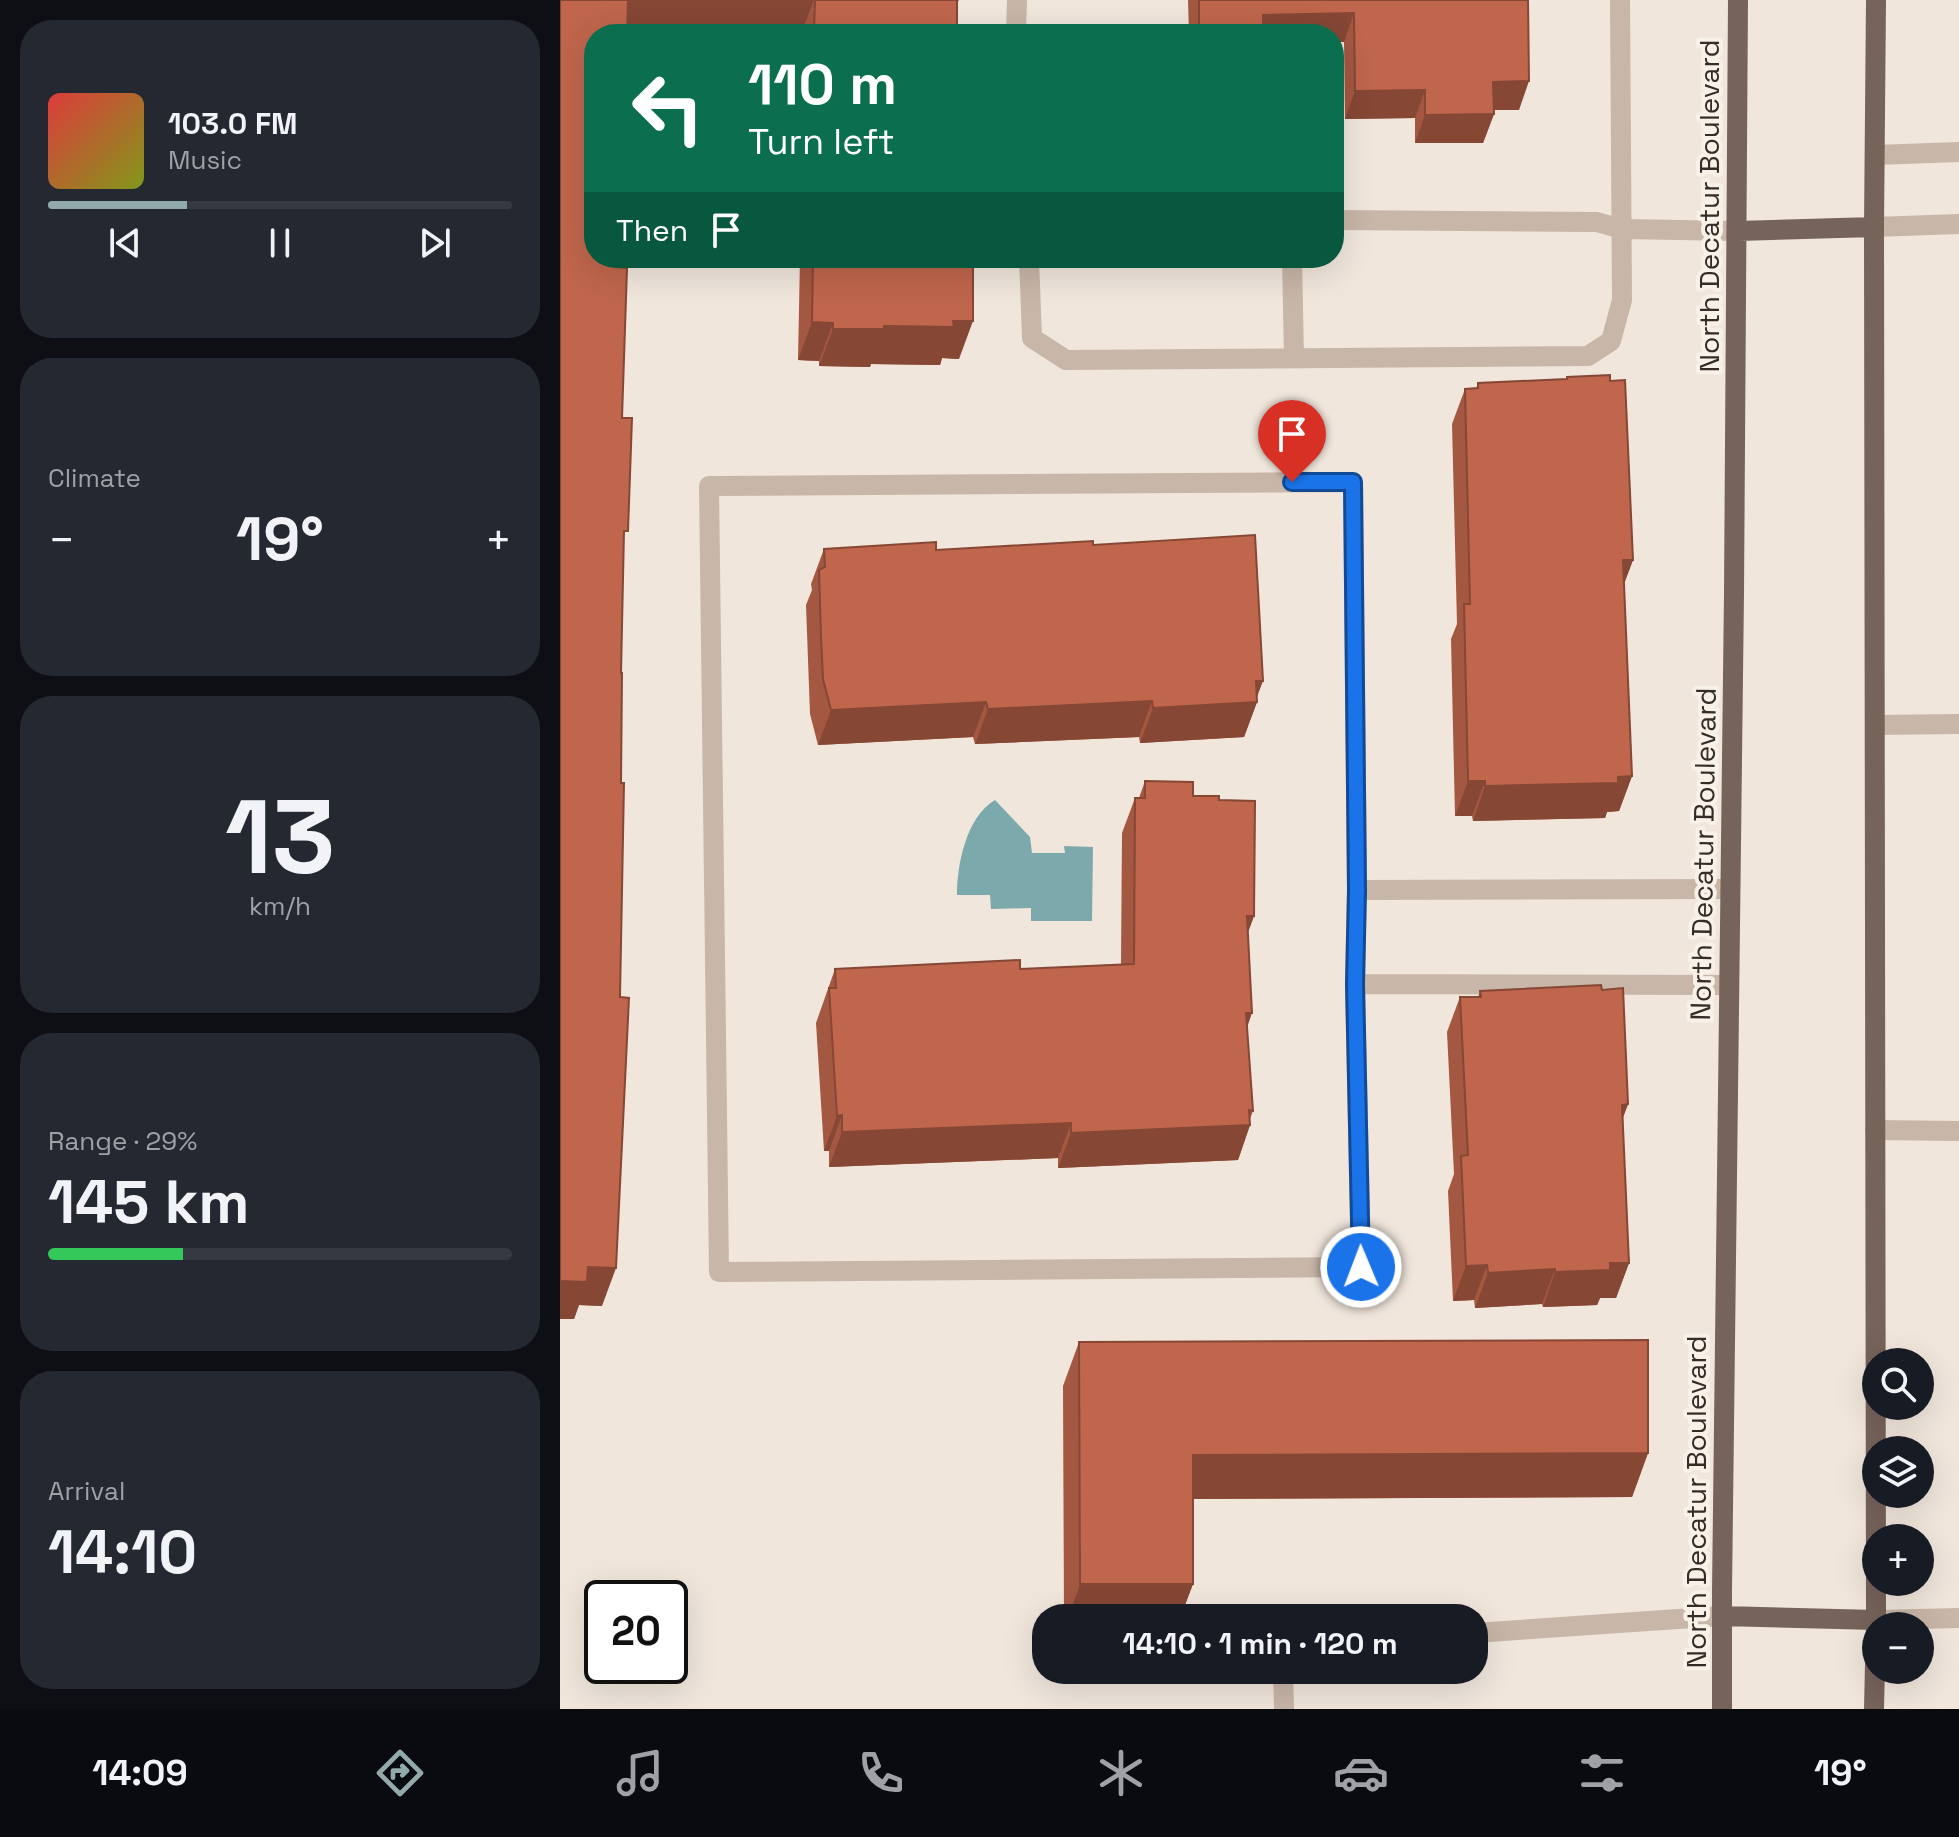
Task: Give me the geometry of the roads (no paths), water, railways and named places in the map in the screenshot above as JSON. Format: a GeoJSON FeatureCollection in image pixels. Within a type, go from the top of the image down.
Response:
{"type":"FeatureCollection","features":[{"type":"Feature","properties":{"kind":"main road","name":"North Decatur Boulevard"},"geometry":{"type":"LineString","coordinates":[[1722,1709],[1738,0]]}},
{"type":"Feature","properties":{"kind":"main road"},"geometry":{"type":"LineString","coordinates":[[1876,0],[1876,1612]]}},
{"type":"Feature","properties":{"kind":"main road"},"geometry":{"type":"LineString","coordinates":[[1738,231],[1874,227]]}},
{"type":"Feature","properties":{"kind":"main road"},"geometry":{"type":"LineString","coordinates":[[1722,1616],[1862,1620]]}},
{"type":"Feature","properties":{"kind":"main road"},"geometry":{"type":"LineString","coordinates":[[1874,1709],[1875,1684]]}},
{"type":"Feature","properties":{"kind":"lane"},"geometry":{"type":"LineString","coordinates":[[1016,24],[1017,0]]}},
{"type":"Feature","properties":{"kind":"lane"},"geometry":{"type":"LineString","coordinates":[[1029,268],[1032,338],[1066,360],[1588,356],[1611,341],[1622,300],[1620,0]]}},
{"type":"Feature","properties":{"kind":"lane"},"geometry":{"type":"LineString","coordinates":[[1875,155],[1959,152]]}},
{"type":"Feature","properties":{"kind":"lane"},"geometry":{"type":"LineString","coordinates":[[1344,220],[1597,222],[1621,229],[1738,231]]}},
{"type":"Feature","properties":{"kind":"lane"},"geometry":{"type":"LineString","coordinates":[[1874,227],[1959,224]]}},
{"type":"Feature","properties":{"kind":"lane"},"geometry":{"type":"LineString","coordinates":[[1292,268],[1294,358]]}},
{"type":"Feature","properties":{"kind":"lane"},"geometry":{"type":"LineString","coordinates":[[1353,482],[1355,984],[1361,1267],[719,1272],[709,486],[1353,482]]}},
{"type":"Feature","properties":{"kind":"lane"},"geometry":{"type":"LineString","coordinates":[[1875,725],[1959,724]]}},
{"type":"Feature","properties":{"kind":"lane"},"geometry":{"type":"LineString","coordinates":[[1357,890],[1730,889]]}},
{"type":"Feature","properties":{"kind":"lane"},"geometry":{"type":"LineString","coordinates":[[1355,984],[1729,985]]}},
{"type":"Feature","properties":{"kind":"lane"},"geometry":{"type":"LineString","coordinates":[[1875,1130],[1959,1131]]}},
{"type":"Feature","properties":{"kind":"lane"},"geometry":{"type":"LineString","coordinates":[[1488,1632],[1722,1616]]}},
{"type":"Feature","properties":{"kind":"lane"},"geometry":{"type":"LineString","coordinates":[[1934,1619],[1959,1618]]}},
{"type":"Feature","properties":{"kind":"lane"},"geometry":{"type":"LineString","coordinates":[[1283,1684],[1284,1709]]}},
{"type":"Feature","properties":{"kind":"water"},"geometry":{"type":"Polygon","coordinates":[[[995,800],[1030,837],[1032,853],[1065,853],[1064,846],[1093,847],[1092,921],[1031,921],[1031,908],[991,909],[990,895],[957,895],[961,856],[970,830],[985,808],[995,800]]]}}]}
